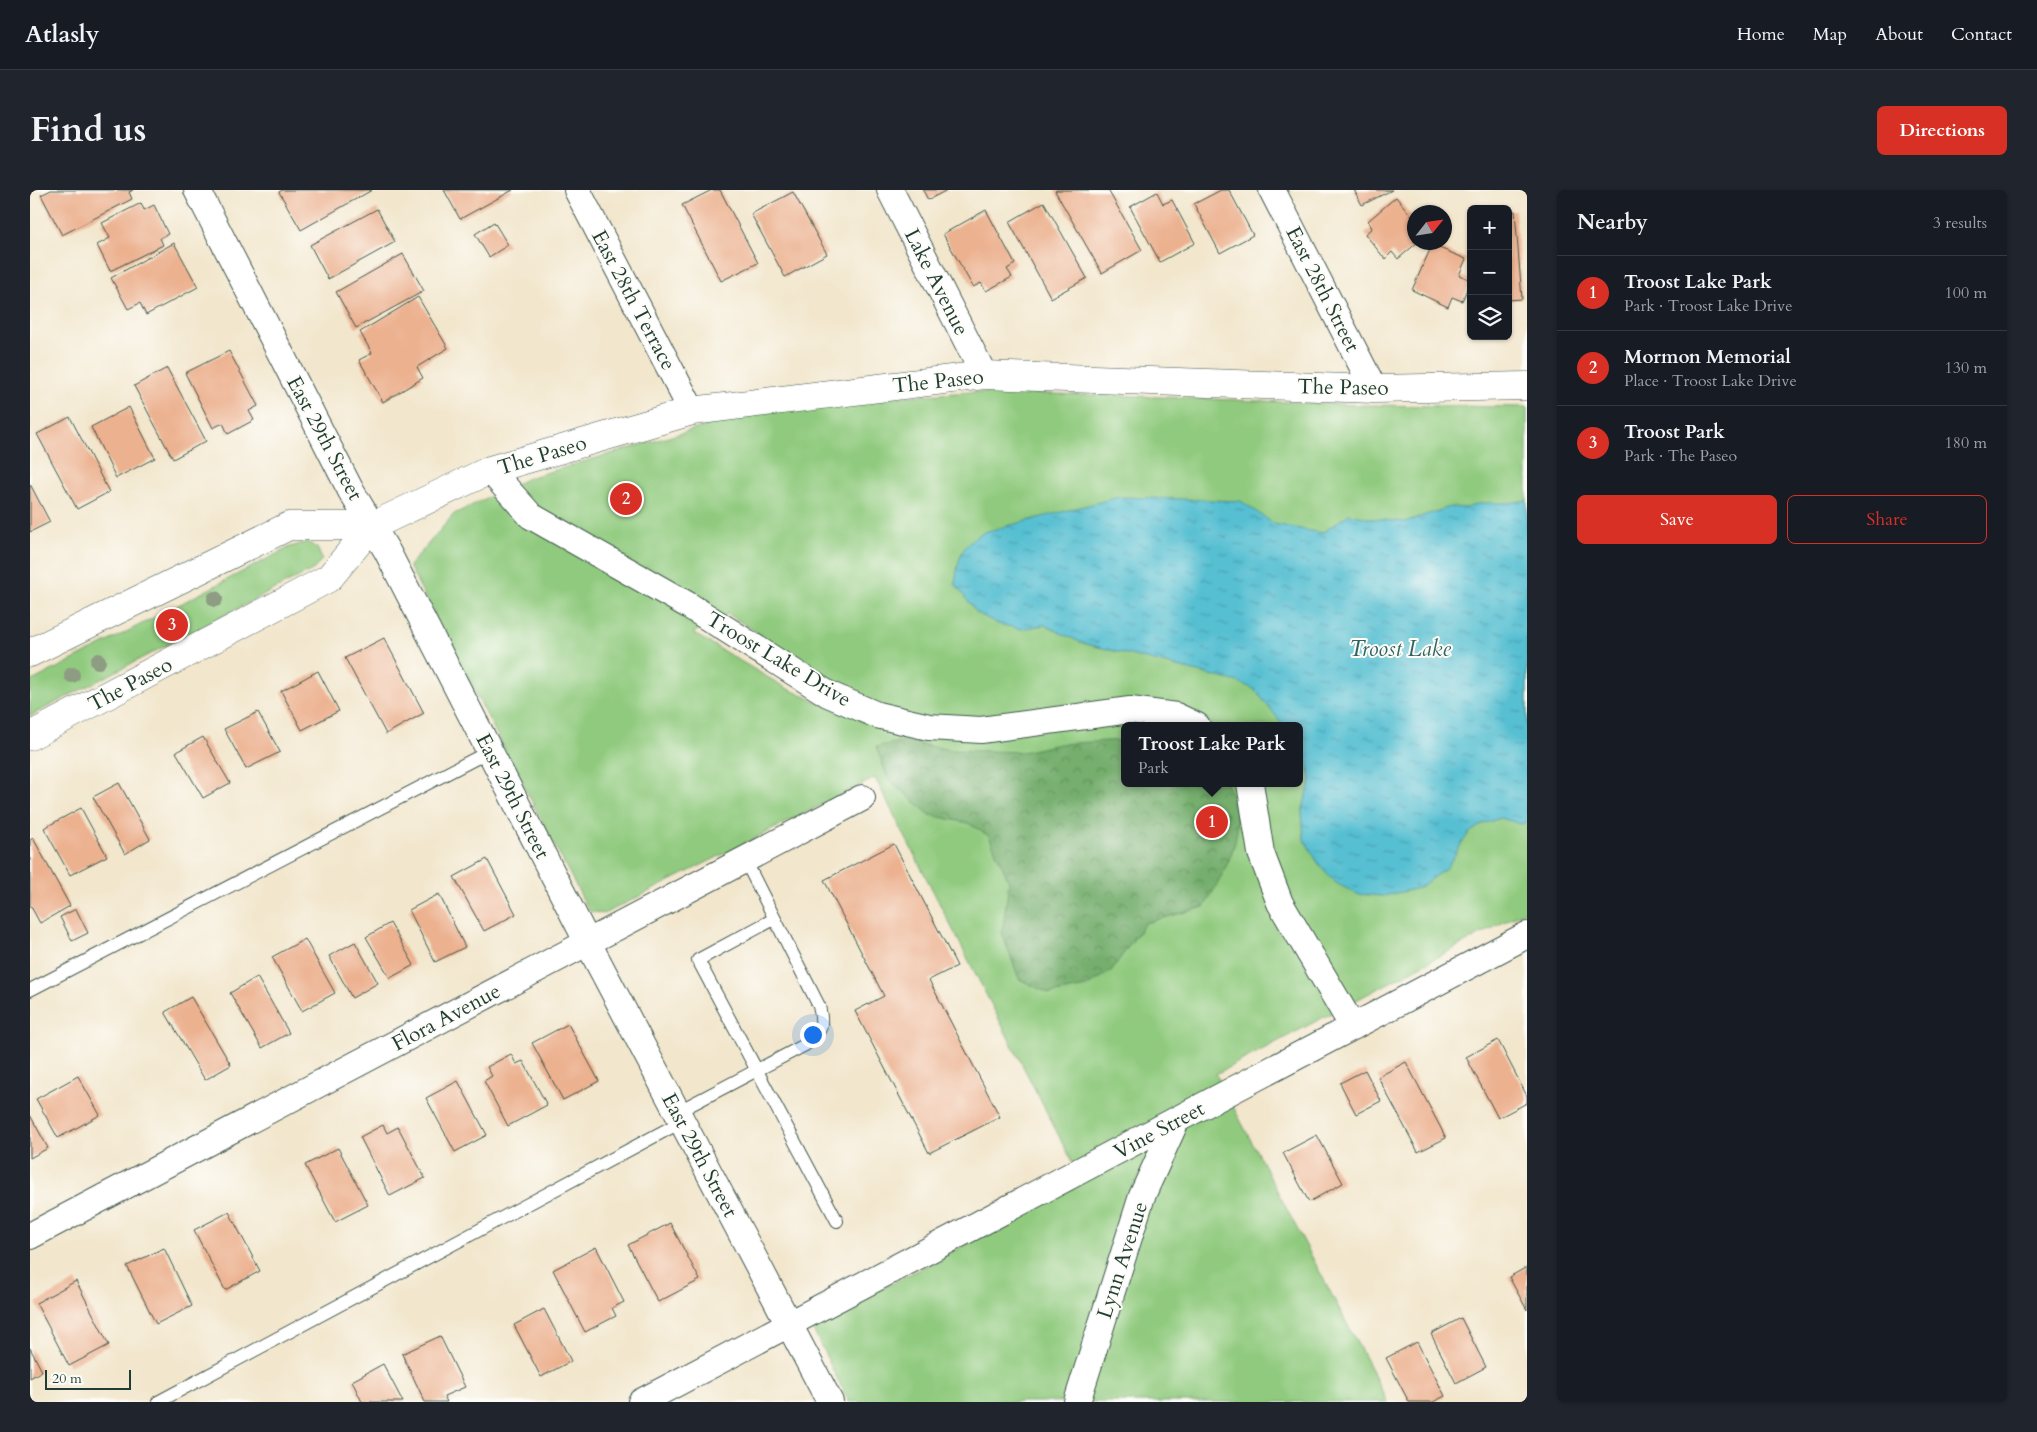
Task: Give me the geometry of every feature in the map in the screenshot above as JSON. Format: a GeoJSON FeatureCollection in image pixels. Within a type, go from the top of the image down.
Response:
{"type":"FeatureCollection","features":[{"type":"Feature","properties":{"kind":"main road","name":"The Paseo"},"geometry":{"type":"LineString","coordinates":[[30,736],[329,578],[372,526],[490,470],[692,411],[984,375],[1374,389],[1527,386]]}},
{"type":"Feature","properties":{"kind":"main road","name":"The Paseo"},"geometry":{"type":"LineString","coordinates":[[30,653],[289,526],[372,526]]}},
{"type":"Feature","properties":{"kind":"street","name":"East 29th Street"},"geometry":{"type":"LineString","coordinates":[[197,190],[351,491],[399,574],[588,943],[830,1402]]}},
{"type":"Feature","properties":{"kind":"street","name":"East 28th Terrace"},"geometry":{"type":"LineString","coordinates":[[577,190],[692,411]]}},
{"type":"Feature","properties":{"kind":"street","name":"Lake Avenue"},"geometry":{"type":"LineString","coordinates":[[890,190],[984,375]]}},
{"type":"Feature","properties":{"kind":"street","name":"East 28th Street"},"geometry":{"type":"LineString","coordinates":[[1272,190],[1374,389]]}},
{"type":"Feature","properties":{"kind":"street","name":"Troost Lake Drive"},"geometry":{"type":"LineString","coordinates":[[490,470],[531,516],[688,605],[828,694],[877,715],[928,727],[981,730],[1130,710],[1176,716],[1189,722]]}},
{"type":"Feature","properties":{"kind":"street"},"geometry":{"type":"LineString","coordinates":[[1251,787],[1261,853],[1280,903],[1353,1027]]}},
{"type":"Feature","properties":{"kind":"street","name":"Flora Avenue"},"geometry":{"type":"LineString","coordinates":[[30,1236],[862,798]]}},
{"type":"Feature","properties":{"kind":"street","name":"Vine Street"},"geometry":{"type":"LineString","coordinates":[[641,1402],[1527,935]]}},
{"type":"Feature","properties":{"kind":"street","name":"Lynn Avenue"},"geometry":{"type":"LineString","coordinates":[[1077,1402],[1142,1196],[1176,1121]]}},
{"type":"Feature","properties":{"kind":"lane"},"geometry":{"type":"LineString","coordinates":[[30,990],[490,751]]}},
{"type":"Feature","properties":{"kind":"lane"},"geometry":{"type":"LineString","coordinates":[[158,1402],[680,1117],[758,1070],[805,1045],[816,1036],[823,1022],[819,1006],[744,860]]}},
{"type":"Feature","properties":{"kind":"lane"},"geometry":{"type":"LineString","coordinates":[[774,919],[698,960],[837,1221]]}},
{"type":"Feature","properties":{"kind":"green space"},"geometry":{"type":"Polygon","coordinates":[[[970,392],[1361,405],[1527,407],[1527,910],[1216,1074],[1388,1402],[849,1402],[811,1326],[1083,1183],[875,778],[604,914],[589,911],[409,566],[454,514],[528,478],[723,421],[820,402],[970,392]],[[728,614],[693,633],[786,688],[842,713],[822,673],[728,614]]]}},
{"type":"Feature","properties":{"kind":"green space"},"geometry":{"type":"Polygon","coordinates":[[[307,542],[317,548],[322,559],[314,569],[30,716],[30,682],[290,547],[307,542]]]}},
{"type":"Feature","properties":{"kind":"green space"},"geometry":{"type":"Polygon","coordinates":[[[1121,740],[1121,787],[1227,787],[1237,814],[1237,830],[1228,862],[1204,907],[1145,923],[1111,971],[1086,987],[1050,994],[1019,979],[1002,933],[1009,882],[989,836],[968,823],[930,815],[888,779],[876,747],[902,741],[953,750],[1022,752],[1060,744],[1121,740]]]}},
{"type":"Feature","properties":{"kind":"water","name":"Troost Lake"},"geometry":{"type":"Polygon","coordinates":[[[1119,497],[1241,501],[1274,524],[1322,533],[1349,514],[1404,522],[1450,507],[1466,508],[1481,503],[1509,503],[1527,500],[1527,822],[1521,824],[1501,818],[1482,824],[1468,834],[1447,867],[1419,888],[1383,896],[1357,894],[1336,883],[1318,863],[1304,839],[1302,812],[1311,779],[1303,752],[1303,722],[1281,722],[1254,689],[1238,682],[1082,643],[1044,625],[1021,629],[998,624],[977,613],[955,584],[958,566],[965,547],[984,532],[1119,497]]]}},
{"type":"Feature","properties":{"kind":"building"},"geometry":{"type":"Polygon","coordinates":[[[51,190],[133,190],[129,192],[132,199],[62,235],[41,195],[51,190]]]}},
{"type":"Feature","properties":{"kind":"building"},"geometry":{"type":"Polygon","coordinates":[[[282,190],[372,190],[301,230],[279,192],[282,190]]]}},
{"type":"Feature","properties":{"kind":"building"},"geometry":{"type":"Polygon","coordinates":[[[444,190],[513,190],[460,219],[444,190]]]}},
{"type":"Feature","properties":{"kind":"building"},"geometry":{"type":"Polygon","coordinates":[[[712,190],[720,190],[758,263],[721,281],[682,205],[712,190]]]}},
{"type":"Feature","properties":{"kind":"building"},"geometry":{"type":"Polygon","coordinates":[[[923,190],[947,190],[928,200],[923,190]]]}},
{"type":"Feature","properties":{"kind":"building"},"geometry":{"type":"Polygon","coordinates":[[[1108,190],[1142,250],[1102,273],[1055,191],[1108,190]]]}},
{"type":"Feature","properties":{"kind":"building"},"geometry":{"type":"Polygon","coordinates":[[[1221,190],[1229,190],[1253,235],[1220,253],[1194,204],[1221,190]]]}},
{"type":"Feature","properties":{"kind":"building"},"geometry":{"type":"Polygon","coordinates":[[[1354,190],[1392,190],[1362,205],[1354,190]]]}},
{"type":"Feature","properties":{"kind":"building"},"geometry":{"type":"Polygon","coordinates":[[[793,192],[827,254],[785,277],[751,214],[793,192]]]}},
{"type":"Feature","properties":{"kind":"building"},"geometry":{"type":"Polygon","coordinates":[[[1157,192],[1163,204],[1172,200],[1195,243],[1160,262],[1130,207],[1157,192]]]}},
{"type":"Feature","properties":{"kind":"building"},"geometry":{"type":"Polygon","coordinates":[[[1396,197],[1407,210],[1407,250],[1409,250],[1398,259],[1392,252],[1385,259],[1365,234],[1372,228],[1368,221],[1396,197]]]}},
{"type":"Feature","properties":{"kind":"building"},"geometry":{"type":"Polygon","coordinates":[[[1044,202],[1087,278],[1051,298],[1009,222],[1044,202]]]}},
{"type":"Feature","properties":{"kind":"building"},"geometry":{"type":"Polygon","coordinates":[[[141,203],[144,210],[154,205],[168,234],[160,238],[163,245],[110,271],[97,245],[110,238],[102,223],[141,203]]]}},
{"type":"Feature","properties":{"kind":"building"},"geometry":{"type":"Polygon","coordinates":[[[377,209],[395,242],[328,279],[310,245],[377,209]]]}},
{"type":"Feature","properties":{"kind":"building"},"geometry":{"type":"Polygon","coordinates":[[[986,210],[1015,264],[1007,269],[1012,277],[986,291],[981,283],[973,287],[943,234],[986,210]]]}},
{"type":"Feature","properties":{"kind":"building"},"geometry":{"type":"Polygon","coordinates":[[[1512,211],[1515,211],[1522,299],[1512,300],[1512,211]]]}},
{"type":"Feature","properties":{"kind":"building"},"geometry":{"type":"Polygon","coordinates":[[[494,222],[508,245],[489,257],[475,234],[494,222]]]}},
{"type":"Feature","properties":{"kind":"building"},"geometry":{"type":"Polygon","coordinates":[[[174,243],[198,287],[146,315],[140,303],[128,309],[111,278],[174,243]]]}},
{"type":"Feature","properties":{"kind":"building"},"geometry":{"type":"Polygon","coordinates":[[[1430,250],[1444,250],[1466,259],[1459,275],[1467,278],[1467,289],[1462,301],[1452,297],[1448,307],[1412,290],[1430,250]]]}},
{"type":"Feature","properties":{"kind":"building"},"geometry":{"type":"Polygon","coordinates":[[[403,254],[424,291],[356,328],[336,292],[403,254]]]}},
{"type":"Feature","properties":{"kind":"building"},"geometry":{"type":"Polygon","coordinates":[[[418,297],[448,348],[417,367],[423,378],[383,402],[359,360],[372,353],[360,332],[418,297]]]}},
{"type":"Feature","properties":{"kind":"building"},"geometry":{"type":"Polygon","coordinates":[[[229,351],[258,406],[249,411],[254,420],[228,434],[223,423],[213,428],[185,373],[229,351]]]}},
{"type":"Feature","properties":{"kind":"building"},"geometry":{"type":"Polygon","coordinates":[[[167,368],[206,441],[173,459],[134,386],[167,368]]]}},
{"type":"Feature","properties":{"kind":"building"},"geometry":{"type":"Polygon","coordinates":[[[129,407],[155,458],[116,478],[91,427],[129,407]]]}},
{"type":"Feature","properties":{"kind":"building"},"geometry":{"type":"Polygon","coordinates":[[[70,417],[109,492],[77,509],[37,434],[70,417]]]}},
{"type":"Feature","properties":{"kind":"building"},"geometry":{"type":"Polygon","coordinates":[[[30,484],[50,522],[30,532],[30,484]]]}},
{"type":"Feature","properties":{"kind":"building"},"geometry":{"type":"Polygon","coordinates":[[[384,638],[424,713],[386,734],[345,658],[384,638]]]}},
{"type":"Feature","properties":{"kind":"building"},"geometry":{"type":"Polygon","coordinates":[[[318,671],[339,711],[302,730],[281,691],[318,671]]]}},
{"type":"Feature","properties":{"kind":"building"},"geometry":{"type":"Polygon","coordinates":[[[258,712],[280,752],[246,769],[224,729],[258,712]]]}},
{"type":"Feature","properties":{"kind":"building"},"geometry":{"type":"Polygon","coordinates":[[[203,737],[230,783],[203,798],[176,752],[203,737]]]}},
{"type":"Feature","properties":{"kind":"building"},"geometry":{"type":"Polygon","coordinates":[[[119,783],[150,839],[125,854],[93,797],[119,783]]]}},
{"type":"Feature","properties":{"kind":"building"},"geometry":{"type":"Polygon","coordinates":[[[81,808],[107,856],[70,875],[44,828],[81,808]]]}},
{"type":"Feature","properties":{"kind":"building"},"geometry":{"type":"Polygon","coordinates":[[[33,838],[70,906],[40,923],[30,905],[30,840],[33,838]]]}},
{"type":"Feature","properties":{"kind":"building"},"geometry":{"type":"Polygon","coordinates":[[[894,844],[957,966],[929,980],[1000,1117],[929,1153],[855,1011],[884,996],[824,880],[894,844]]]}},
{"type":"Feature","properties":{"kind":"building"},"geometry":{"type":"Polygon","coordinates":[[[487,859],[516,914],[484,931],[454,877],[487,859]]]}},
{"type":"Feature","properties":{"kind":"building"},"geometry":{"type":"Polygon","coordinates":[[[439,894],[465,947],[435,962],[409,910],[439,894]]]}},
{"type":"Feature","properties":{"kind":"building"},"geometry":{"type":"Polygon","coordinates":[[[76,909],[88,933],[72,941],[60,917],[76,909]]]}},
{"type":"Feature","properties":{"kind":"building"},"geometry":{"type":"Polygon","coordinates":[[[390,923],[414,965],[390,978],[366,937],[390,923]]]}},
{"type":"Feature","properties":{"kind":"building"},"geometry":{"type":"Polygon","coordinates":[[[305,939],[335,993],[302,1011],[272,957],[305,939]]]}},
{"type":"Feature","properties":{"kind":"building"},"geometry":{"type":"Polygon","coordinates":[[[355,942],[378,983],[352,998],[329,956],[355,942]]]}},
{"type":"Feature","properties":{"kind":"building"},"geometry":{"type":"Polygon","coordinates":[[[257,977],[289,1033],[262,1048],[230,993],[257,977]]]}},
{"type":"Feature","properties":{"kind":"building"},"geometry":{"type":"Polygon","coordinates":[[[191,997],[231,1065],[205,1080],[165,1012],[191,997]]]}},
{"type":"Feature","properties":{"kind":"building"},"geometry":{"type":"Polygon","coordinates":[[[568,1024],[599,1081],[563,1100],[532,1043],[568,1024]]]}},
{"type":"Feature","properties":{"kind":"building"},"geometry":{"type":"Polygon","coordinates":[[[1498,1040],[1527,1096],[1527,1103],[1498,1118],[1466,1057],[1498,1040]]]}},
{"type":"Feature","properties":{"kind":"building"},"geometry":{"type":"Polygon","coordinates":[[[511,1054],[516,1064],[523,1061],[547,1105],[508,1126],[484,1081],[492,1076],[487,1067],[511,1054]]]}},
{"type":"Feature","properties":{"kind":"building"},"geometry":{"type":"Polygon","coordinates":[[[1406,1062],[1446,1138],[1418,1152],[1378,1077],[1406,1062]]]}},
{"type":"Feature","properties":{"kind":"building"},"geometry":{"type":"Polygon","coordinates":[[[1365,1070],[1381,1101],[1356,1114],[1340,1083],[1365,1070]]]}},
{"type":"Feature","properties":{"kind":"building"},"geometry":{"type":"Polygon","coordinates":[[[78,1076],[100,1115],[58,1138],[36,1099],[78,1076]]]}},
{"type":"Feature","properties":{"kind":"building"},"geometry":{"type":"Polygon","coordinates":[[[458,1081],[487,1135],[455,1152],[426,1098],[458,1081]]]}},
{"type":"Feature","properties":{"kind":"building"},"geometry":{"type":"Polygon","coordinates":[[[30,1115],[48,1148],[30,1158],[30,1115]]]}},
{"type":"Feature","properties":{"kind":"building"},"geometry":{"type":"Polygon","coordinates":[[[383,1125],[387,1133],[398,1127],[425,1178],[390,1196],[360,1137],[383,1125]]]}},
{"type":"Feature","properties":{"kind":"building"},"geometry":{"type":"Polygon","coordinates":[[[1317,1135],[1343,1183],[1309,1202],[1283,1153],[1317,1135]]]}},
{"type":"Feature","properties":{"kind":"building"},"geometry":{"type":"Polygon","coordinates":[[[338,1148],[368,1205],[335,1222],[305,1165],[338,1148]]]}},
{"type":"Feature","properties":{"kind":"building"},"geometry":{"type":"Polygon","coordinates":[[[229,1212],[260,1271],[225,1290],[194,1230],[229,1212]]]}},
{"type":"Feature","properties":{"kind":"building"},"geometry":{"type":"Polygon","coordinates":[[[670,1223],[700,1280],[658,1302],[628,1245],[670,1223]]]}},
{"type":"Feature","properties":{"kind":"building"},"geometry":{"type":"Polygon","coordinates":[[[596,1247],[624,1302],[612,1308],[616,1316],[585,1332],[553,1270],[596,1247]]]}},
{"type":"Feature","properties":{"kind":"building"},"geometry":{"type":"Polygon","coordinates":[[[164,1248],[192,1306],[156,1324],[127,1266],[164,1248]]]}},
{"type":"Feature","properties":{"kind":"building"},"geometry":{"type":"Polygon","coordinates":[[[1527,1267],[1527,1310],[1509,1277],[1527,1267]]]}},
{"type":"Feature","properties":{"kind":"building"},"geometry":{"type":"Polygon","coordinates":[[[76,1281],[109,1345],[69,1366],[36,1303],[76,1281]]]}},
{"type":"Feature","properties":{"kind":"building"},"geometry":{"type":"Polygon","coordinates":[[[544,1309],[571,1361],[541,1377],[514,1325],[544,1309]]]}},
{"type":"Feature","properties":{"kind":"building"},"geometry":{"type":"Polygon","coordinates":[[[1461,1318],[1486,1367],[1456,1383],[1431,1334],[1461,1318]]]}},
{"type":"Feature","properties":{"kind":"building"},"geometry":{"type":"Polygon","coordinates":[[[440,1336],[465,1387],[444,1396],[447,1402],[425,1402],[402,1354],[440,1336]]]}},
{"type":"Feature","properties":{"kind":"building"},"geometry":{"type":"Polygon","coordinates":[[[1417,1342],[1445,1396],[1433,1402],[1409,1402],[1386,1358],[1417,1342]]]}},
{"type":"Feature","properties":{"kind":"building"},"geometry":{"type":"Polygon","coordinates":[[[30,1348],[42,1371],[30,1378],[30,1348]]]}},
{"type":"Feature","properties":{"kind":"building"},"geometry":{"type":"Polygon","coordinates":[[[383,1364],[403,1402],[362,1402],[352,1381],[383,1364]]]}},
{"type":"Feature","properties":{"kind":"place","name":"Mormon Memorial"},"geometry":{"type":"Point","coordinates":[626,499]}},
{"type":"Feature","properties":{"kind":"place","name":"Troost Park"},"geometry":{"type":"Point","coordinates":[172,625]}},
{"type":"Feature","properties":{"kind":"place","name":"Troost Lake Park"},"geometry":{"type":"Point","coordinates":[1212,822]}}]}
